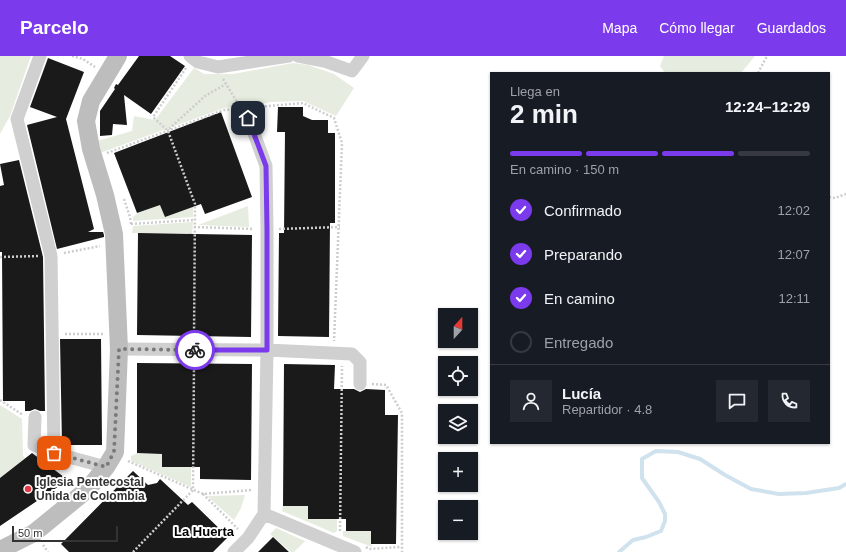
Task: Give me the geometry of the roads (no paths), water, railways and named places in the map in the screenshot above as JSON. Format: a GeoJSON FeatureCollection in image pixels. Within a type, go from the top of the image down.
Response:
{"type":"FeatureCollection","features":[{"type":"Feature","properties":{"kind":"street"},"geometry":{"type":"LineString","coordinates":[[40,56],[17,119],[51,256],[54,453]]}},
{"type":"Feature","properties":{"kind":"street"},"geometry":{"type":"LineString","coordinates":[[0,550],[34,533],[56,516],[88,489],[110,459],[119,349],[114,234],[105,195],[91,148],[86,121],[91,101],[118,56]]}},
{"type":"Feature","properties":{"kind":"street"},"geometry":{"type":"LineString","coordinates":[[191,57],[198,62],[218,67],[289,56]]}},
{"type":"Feature","properties":{"kind":"street"},"geometry":{"type":"LineString","coordinates":[[298,56],[324,61],[352,71],[363,56]]}},
{"type":"Feature","properties":{"kind":"street"},"geometry":{"type":"LineString","coordinates":[[234,552],[248,538],[264,514],[265,489],[267,350],[266,166],[245,113]]}},
{"type":"Feature","properties":{"kind":"street"},"geometry":{"type":"LineString","coordinates":[[119,349],[267,350],[352,354],[360,362],[360,384]]}},
{"type":"Feature","properties":{"kind":"street"},"geometry":{"type":"LineString","coordinates":[[35,417],[34,446],[54,453],[110,459]]}},
{"type":"Feature","properties":{"kind":"street"},"geometry":{"type":"LineString","coordinates":[[264,514],[340,546],[359,549]]}},
{"type":"Feature","properties":{"kind":"waterway"},"geometry":{"type":"LineString","coordinates":[[619,552],[633,540],[661,531],[665,521],[665,514],[659,502],[642,478],[642,459],[656,451],[678,452],[700,459],[751,489],[779,494],[806,493],[839,488],[846,484]]}},
{"type":"Feature","properties":{"kind":"place","name":"Iglesia Pentecostal Unida de Colombia"},"geometry":{"type":"Point","coordinates":[28,489]}},
{"type":"Feature","properties":{"kind":"district","name":"La Huerta"},"geometry":{"type":"Point","coordinates":[204,531]}}]}
